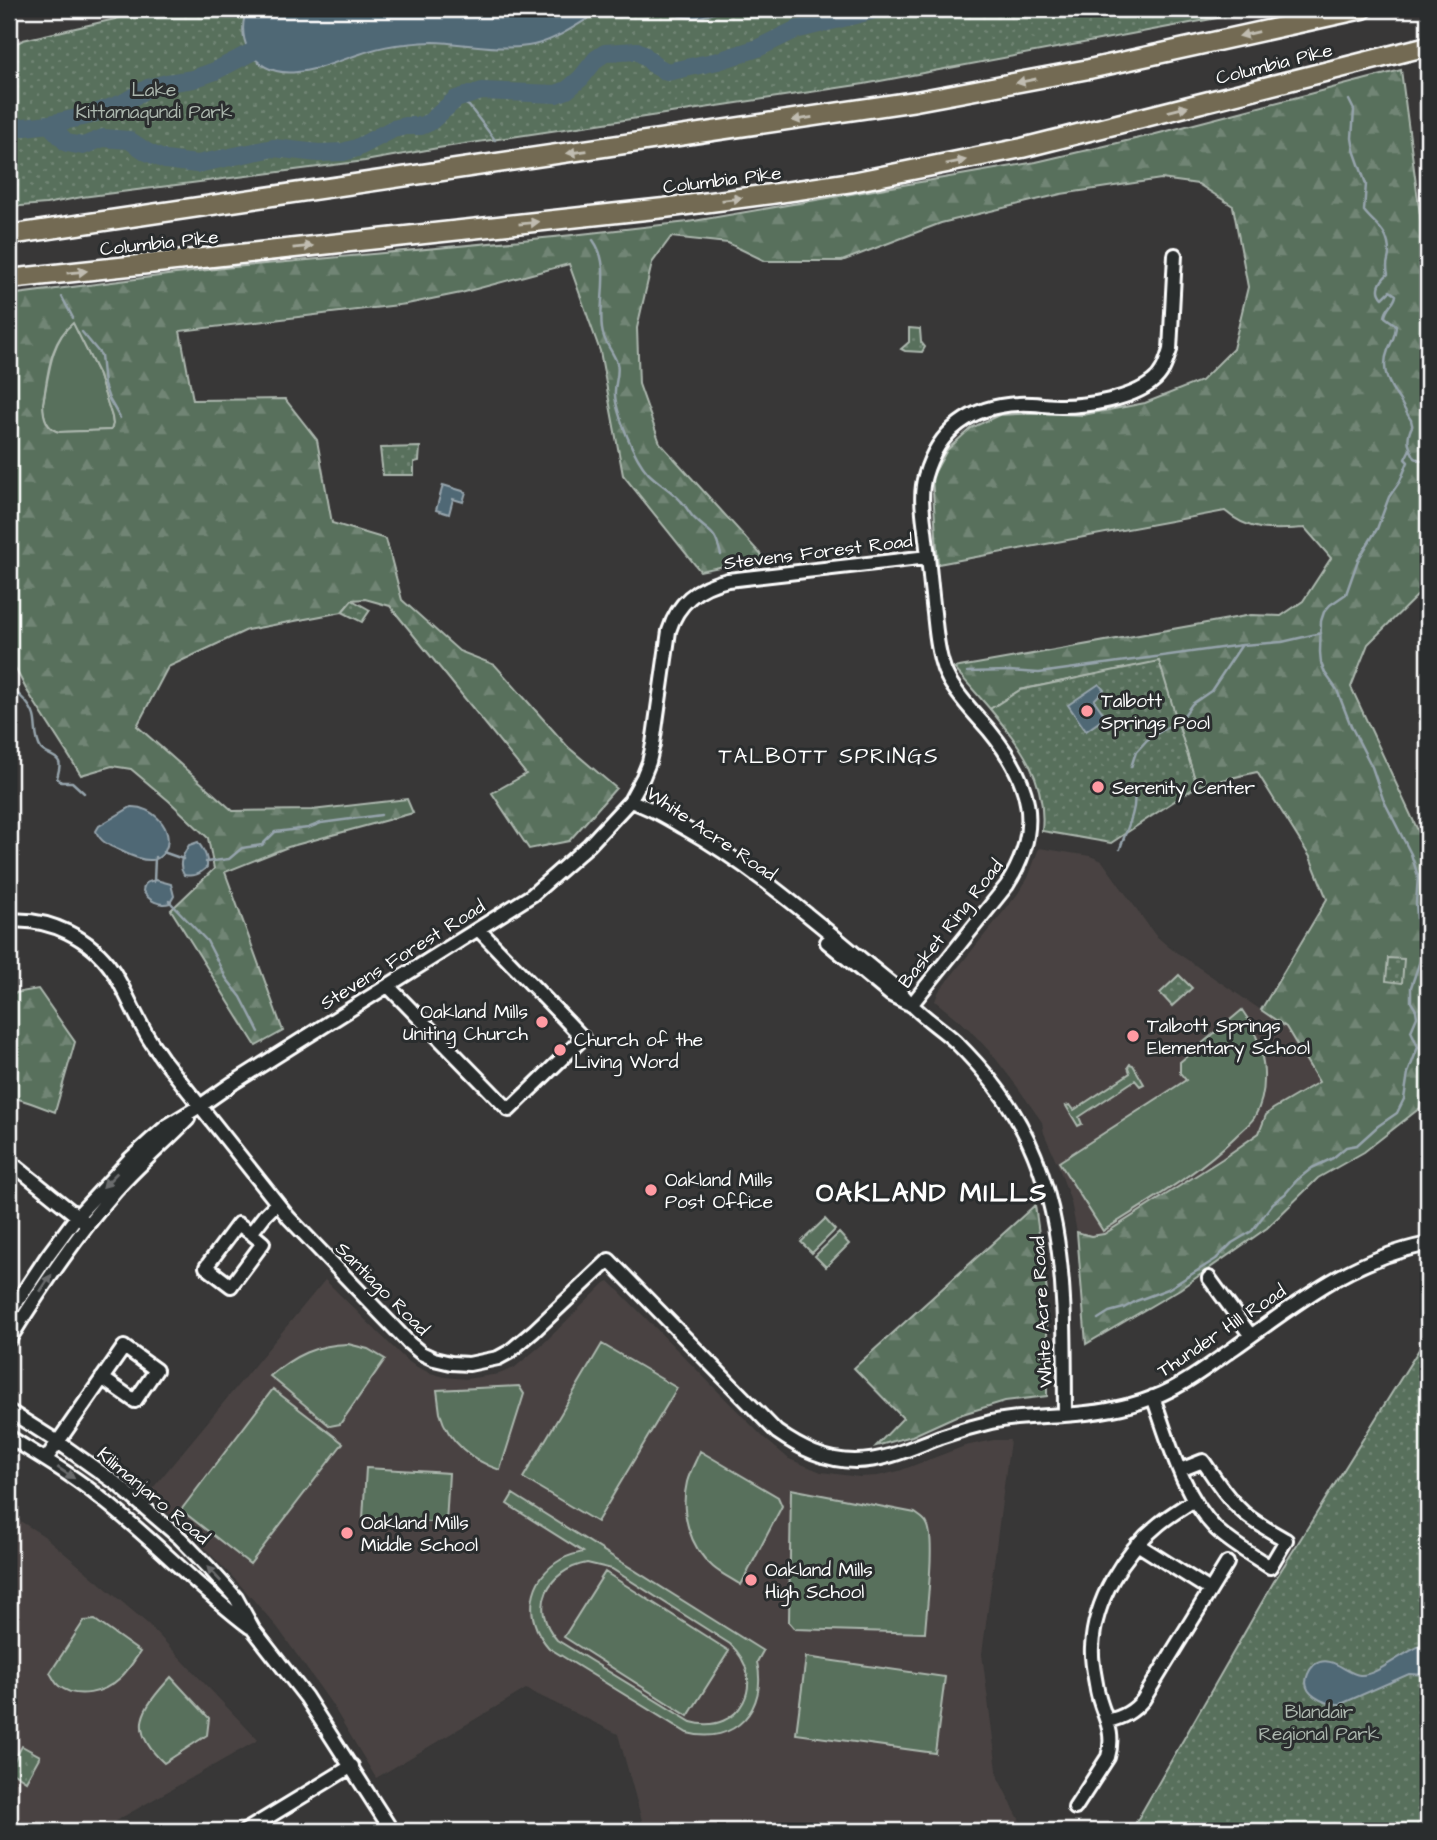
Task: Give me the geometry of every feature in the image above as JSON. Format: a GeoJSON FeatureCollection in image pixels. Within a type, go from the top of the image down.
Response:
{"type":"FeatureCollection","features":[{"type":"Feature","properties":{"kind":"highway","name":"Columbia Pike"},"geometry":{"type":"LineString","coordinates":[[9,235],[916,101],[1089,69],[1363,9]]}},
{"type":"Feature","properties":{"kind":"highway","name":"Columbia Pike"},"geometry":{"type":"LineString","coordinates":[[9,279],[664,208],[852,182],[1022,148],[1428,46]]}},
{"type":"Feature","properties":{"kind":"street","name":"Stevens Forest Road"},"geometry":{"type":"LineString","coordinates":[[9,1314],[77,1216],[121,1169],[167,1126],[532,895],[589,845],[630,801],[649,762],[665,649],[673,619],[680,607],[695,592],[728,580],[928,557],[923,513],[924,478],[936,450],[953,428],[971,415],[998,405],[1083,405],[1125,396],[1154,382],[1165,365],[1170,350],[1175,256]]}},
{"type":"Feature","properties":{"kind":"street","name":"Basket Ring Road"},"geometry":{"type":"LineString","coordinates":[[911,1005],[1007,885],[1018,867],[1027,838],[1029,816],[1022,783],[1012,762],[958,694],[943,667],[928,557]]}},
{"type":"Feature","properties":{"kind":"street","name":"White Acre Road"},"geometry":{"type":"LineString","coordinates":[[630,801],[642,812],[722,860],[777,901],[891,995],[911,1005],[956,1042],[993,1083],[1014,1113],[1043,1174],[1052,1208],[1060,1258],[1065,1415]]}},
{"type":"Feature","properties":{"kind":"street","name":"Santiago Road"},"geometry":{"type":"LineString","coordinates":[[9,921],[51,926],[71,934],[103,958],[113,971],[152,1044],[277,1203],[310,1242],[409,1343],[428,1356],[451,1363],[469,1364],[498,1359],[534,1331],[609,1260]]}},
{"type":"Feature","properties":{"kind":"street"},"geometry":{"type":"LineString","coordinates":[[388,986],[509,1110],[583,1038],[479,930]]}},
{"type":"Feature","properties":{"kind":"street","name":"Stevens Forest Road"},"geometry":{"type":"LineString","coordinates":[[9,1340],[60,1262],[111,1195],[200,1106]]}},
{"type":"Feature","properties":{"kind":"street"},"geometry":{"type":"LineString","coordinates":[[9,1161],[88,1225]]}},
{"type":"Feature","properties":{"kind":"street"},"geometry":{"type":"LineString","coordinates":[[251,1233],[277,1203]]}},
{"type":"Feature","properties":{"kind":"street"},"geometry":{"type":"LineString","coordinates":[[238,1224],[251,1233],[263,1243],[231,1286],[206,1267],[238,1224]]}},
{"type":"Feature","properties":{"kind":"street","name":"Thunder Hill Road"},"geometry":{"type":"LineString","coordinates":[[609,1260],[777,1432],[809,1451],[844,1461],[873,1460],[898,1454],[994,1421],[1087,1413],[1113,1409],[1153,1397],[1187,1380],[1349,1270],[1381,1257],[1428,1244]]}},
{"type":"Feature","properties":{"kind":"street"},"geometry":{"type":"LineString","coordinates":[[1209,1278],[1251,1336]]}},
{"type":"Feature","properties":{"kind":"street"},"geometry":{"type":"LineString","coordinates":[[46,1460],[102,1378],[124,1347],[156,1370],[135,1401],[102,1378]]}},
{"type":"Feature","properties":{"kind":"street"},"geometry":{"type":"LineString","coordinates":[[1153,1397],[1180,1470],[1194,1500],[1217,1530],[1270,1567],[1286,1540],[1243,1512],[1203,1461],[1180,1470]]}},
{"type":"Feature","properties":{"kind":"street","name":"Kilimanjaro Road"},"geometry":{"type":"LineString","coordinates":[[9,1411],[117,1484],[180,1538],[236,1598],[253,1629],[306,1697],[392,1831]]}},
{"type":"Feature","properties":{"kind":"street","name":"Kilimanjaro Road"},"geometry":{"type":"LineString","coordinates":[[9,1437],[102,1499],[166,1553],[223,1607],[253,1629]]}},
{"type":"Feature","properties":{"kind":"street"},"geometry":{"type":"LineString","coordinates":[[1075,1808],[1111,1748],[1108,1721],[1098,1696],[1092,1651],[1100,1606],[1137,1544],[1157,1525],[1194,1500]]}},
{"type":"Feature","properties":{"kind":"street"},"geometry":{"type":"LineString","coordinates":[[1137,1544],[1210,1590]]}},
{"type":"Feature","properties":{"kind":"street"},"geometry":{"type":"LineString","coordinates":[[1108,1721],[1137,1708],[1227,1563]]}},
{"type":"Feature","properties":{"kind":"street"},"geometry":{"type":"LineString","coordinates":[[245,1831],[352,1766]]}},
{"type":"Feature","properties":{"kind":"shaded area","name":"Talbott Springs Elementary School"},"geometry":{"type":"Polygon","coordinates":[[[1039,848],[1090,856],[1102,861],[1155,935],[1286,1027],[1319,1081],[1273,1109],[1266,1115],[1259,1133],[1222,1159],[1104,1234],[1091,1236],[1077,1232],[1071,1202],[1042,1122],[992,1054],[968,1028],[935,1001],[939,991],[1017,895],[1028,878],[1039,848]]]}},
{"type":"Feature","properties":{"kind":"shaded area","name":"Oakland Mills High School"},"geometry":{"type":"Polygon","coordinates":[[[325,1280],[406,1360],[430,1373],[466,1379],[499,1374],[514,1368],[609,1281],[764,1438],[789,1459],[821,1472],[859,1477],[878,1476],[899,1471],[965,1446],[994,1440],[1010,1440],[982,1654],[998,1778],[1025,1831],[645,1831],[618,1734],[526,1689],[376,1778],[331,1703],[278,1628],[203,1546],[148,1494],[325,1280]]]}},
{"type":"Feature","properties":{"kind":"shaded area"},"geometry":{"type":"Polygon","coordinates":[[[9,1514],[44,1536],[148,1624],[258,1740],[98,1831],[40,1831],[9,1815],[9,1514]]]}},
{"type":"Feature","properties":{"kind":"green space","name":"Lake Kittamaqundi Park"},"geometry":{"type":"Polygon","coordinates":[[[143,9],[1241,9],[1233,15],[864,84],[365,161],[9,207],[9,47],[23,40],[115,19],[143,9]]]}},
{"type":"Feature","properties":{"kind":"green space"},"geometry":{"type":"Polygon","coordinates":[[[1401,70],[1428,276],[1428,585],[1368,644],[1351,687],[1428,852],[1428,1073],[1420,1108],[1364,1152],[1318,1178],[1267,1228],[1180,1289],[1086,1344],[1077,1232],[1091,1236],[1104,1234],[1259,1133],[1266,1115],[1273,1109],[1319,1082],[1286,1027],[1261,1010],[1327,899],[1310,857],[1257,772],[1197,786],[1158,662],[1020,690],[990,709],[954,668],[1251,615],[1281,616],[1303,601],[1331,558],[1305,528],[1253,527],[1225,511],[938,564],[932,477],[947,450],[971,428],[999,415],[1083,415],[1145,403],[1201,381],[1233,349],[1248,287],[1233,206],[1198,184],[1161,179],[1061,194],[941,223],[842,261],[765,261],[728,243],[671,237],[652,263],[637,328],[639,384],[660,443],[764,558],[700,571],[623,475],[600,351],[569,264],[461,293],[407,304],[180,331],[193,400],[285,399],[317,440],[332,523],[386,539],[402,600],[459,651],[495,665],[568,747],[616,788],[569,841],[529,849],[492,793],[526,774],[390,606],[365,599],[352,600],[342,612],[247,630],[168,667],[137,726],[233,811],[312,810],[407,799],[413,813],[288,847],[225,872],[283,1031],[256,1046],[171,910],[214,869],[208,838],[131,769],[112,766],[81,775],[26,689],[9,656],[9,295],[223,268],[688,222],[1036,162],[1152,135],[1401,70]],[[73,323],[54,349],[48,370],[43,408],[51,428],[59,432],[111,430],[112,417],[98,373],[73,323]]]}},
{"type":"Feature","properties":{"kind":"green space"},"geometry":{"type":"Polygon","coordinates":[[[73,322],[98,373],[112,417],[112,430],[59,432],[51,428],[46,421],[43,403],[55,349],[65,330],[73,322]]]}},
{"type":"Feature","properties":{"kind":"green space"},"geometry":{"type":"Polygon","coordinates":[[[909,328],[920,329],[921,342],[925,347],[922,352],[901,349],[909,342],[909,328]]]}},
{"type":"Feature","properties":{"kind":"green space"},"geometry":{"type":"Polygon","coordinates":[[[420,447],[419,461],[414,462],[414,475],[383,475],[380,448],[420,447]]]}},
{"type":"Feature","properties":{"kind":"green space"},"geometry":{"type":"Polygon","coordinates":[[[352,600],[370,610],[362,622],[342,612],[352,600]]]}},
{"type":"Feature","properties":{"kind":"green space"},"geometry":{"type":"Polygon","coordinates":[[[1159,661],[1197,786],[1111,843],[1042,831],[1040,795],[1030,765],[990,709],[1020,690],[1159,661]]]}},
{"type":"Feature","properties":{"kind":"green space"},"geometry":{"type":"Polygon","coordinates":[[[1388,958],[1404,959],[1402,983],[1386,981],[1388,958]]]}},
{"type":"Feature","properties":{"kind":"green space"},"geometry":{"type":"Polygon","coordinates":[[[1179,975],[1192,988],[1172,1006],[1160,993],[1179,975]]]}},
{"type":"Feature","properties":{"kind":"green space"},"geometry":{"type":"Polygon","coordinates":[[[38,989],[75,1042],[55,1112],[9,1096],[9,994],[38,989]]]}},
{"type":"Feature","properties":{"kind":"green space"},"geometry":{"type":"Polygon","coordinates":[[[1242,1010],[1255,1034],[1263,1062],[1263,1091],[1254,1118],[1204,1164],[1103,1231],[1059,1162],[1186,1080],[1180,1073],[1180,1062],[1242,1010]]]}},
{"type":"Feature","properties":{"kind":"green space"},"geometry":{"type":"Polygon","coordinates":[[[1130,1064],[1144,1084],[1140,1086],[1135,1080],[1079,1117],[1082,1124],[1078,1126],[1066,1106],[1070,1105],[1074,1110],[1130,1073],[1130,1064]]]}},
{"type":"Feature","properties":{"kind":"green space"},"geometry":{"type":"Polygon","coordinates":[[[1035,1205],[1047,1292],[1039,1295],[1039,1305],[1047,1314],[1047,1396],[1005,1401],[956,1416],[912,1436],[876,1446],[903,1418],[854,1368],[1035,1205]]]}},
{"type":"Feature","properties":{"kind":"green space"},"geometry":{"type":"Polygon","coordinates":[[[825,1219],[835,1230],[812,1253],[801,1242],[825,1219]]]}},
{"type":"Feature","properties":{"kind":"green space"},"geometry":{"type":"Polygon","coordinates":[[[839,1233],[849,1244],[826,1267],[815,1256],[839,1233]]]}},
{"type":"Feature","properties":{"kind":"green space","name":"Blandair Regional Park"},"geometry":{"type":"Polygon","coordinates":[[[1428,1335],[1428,1831],[1131,1831],[1273,1583],[1428,1335]]]}},
{"type":"Feature","properties":{"kind":"green space"},"geometry":{"type":"Polygon","coordinates":[[[348,1344],[368,1349],[385,1359],[340,1424],[330,1426],[270,1376],[306,1352],[325,1346],[348,1344]]]}},
{"type":"Feature","properties":{"kind":"green space"},"geometry":{"type":"Polygon","coordinates":[[[602,1344],[677,1388],[597,1522],[523,1478],[602,1344]]]}},
{"type":"Feature","properties":{"kind":"green space"},"geometry":{"type":"Polygon","coordinates":[[[519,1386],[524,1394],[500,1470],[471,1456],[455,1441],[440,1413],[437,1390],[519,1386]]]}},
{"type":"Feature","properties":{"kind":"green space"},"geometry":{"type":"Polygon","coordinates":[[[273,1389],[343,1443],[250,1564],[181,1510],[273,1389]]]}},
{"type":"Feature","properties":{"kind":"green space"},"geometry":{"type":"Polygon","coordinates":[[[700,1451],[778,1497],[782,1506],[741,1585],[716,1570],[705,1559],[688,1528],[685,1493],[688,1478],[700,1451]]]}},
{"type":"Feature","properties":{"kind":"green space"},"geometry":{"type":"Polygon","coordinates":[[[366,1468],[449,1473],[446,1523],[363,1518],[366,1468]]]}},
{"type":"Feature","properties":{"kind":"green space"},"geometry":{"type":"Polygon","coordinates":[[[791,1489],[915,1513],[925,1521],[931,1544],[925,1633],[795,1629],[789,1622],[791,1489]]]}},
{"type":"Feature","properties":{"kind":"green space"},"geometry":{"type":"Polygon","coordinates":[[[513,1494],[763,1651],[757,1662],[757,1694],[744,1720],[720,1734],[704,1736],[687,1733],[549,1648],[535,1624],[532,1612],[536,1588],[550,1567],[583,1552],[507,1504],[513,1494]],[[587,1563],[562,1573],[553,1582],[543,1603],[548,1628],[557,1640],[691,1722],[708,1724],[723,1721],[735,1713],[744,1702],[748,1688],[742,1658],[730,1644],[612,1569],[587,1563]]]}},
{"type":"Feature","properties":{"kind":"green space"},"geometry":{"type":"Polygon","coordinates":[[[605,1572],[729,1651],[688,1716],[564,1637],[605,1572]]]}},
{"type":"Feature","properties":{"kind":"green space"},"geometry":{"type":"Polygon","coordinates":[[[95,1620],[140,1652],[123,1675],[106,1688],[90,1693],[74,1693],[58,1685],[50,1673],[84,1621],[95,1620]]]}},
{"type":"Feature","properties":{"kind":"green space"},"geometry":{"type":"Polygon","coordinates":[[[806,1657],[945,1677],[935,1753],[796,1734],[806,1657]]]}},
{"type":"Feature","properties":{"kind":"green space"},"geometry":{"type":"Polygon","coordinates":[[[171,1677],[209,1718],[207,1735],[164,1763],[145,1740],[142,1720],[152,1700],[171,1677]]]}},
{"type":"Feature","properties":{"kind":"green space"},"geometry":{"type":"Polygon","coordinates":[[[22,1746],[40,1756],[26,1781],[9,1770],[22,1746]]]}},
{"type":"Feature","properties":{"kind":"water"},"geometry":{"type":"Polygon","coordinates":[[[248,9],[604,9],[558,36],[528,46],[492,47],[433,42],[401,44],[322,67],[288,72],[273,70],[259,63],[248,49],[243,29],[248,9]]]}},
{"type":"Feature","properties":{"kind":"water"},"geometry":{"type":"Polygon","coordinates":[[[663,9],[727,9],[688,18],[663,9]]]}},
{"type":"Feature","properties":{"kind":"water"},"geometry":{"type":"Polygon","coordinates":[[[443,485],[466,492],[463,502],[453,499],[449,514],[436,510],[443,485]]]}},
{"type":"Feature","properties":{"kind":"water","name":"Talbott Springs Pool"},"geometry":{"type":"Polygon","coordinates":[[[1099,684],[1104,690],[1094,700],[1106,717],[1086,731],[1068,705],[1099,684]]]}},
{"type":"Feature","properties":{"kind":"water"},"geometry":{"type":"Polygon","coordinates":[[[131,807],[147,810],[165,827],[168,843],[165,851],[156,859],[144,860],[128,854],[106,843],[96,831],[99,826],[131,807]]]}},
{"type":"Feature","properties":{"kind":"water"},"geometry":{"type":"Polygon","coordinates":[[[198,842],[204,851],[207,867],[197,874],[184,875],[181,867],[183,856],[189,845],[198,842]]]}},
{"type":"Feature","properties":{"kind":"water"},"geometry":{"type":"Polygon","coordinates":[[[156,880],[171,884],[174,896],[170,903],[155,902],[143,891],[146,883],[156,880]]]}},
{"type":"Feature","properties":{"kind":"water"},"geometry":{"type":"Polygon","coordinates":[[[1428,1643],[1428,1675],[1409,1674],[1341,1704],[1328,1703],[1315,1697],[1307,1687],[1309,1672],[1320,1662],[1332,1663],[1355,1674],[1367,1674],[1428,1643]]]}},
{"type":"Feature","properties":{"kind":"waterway"},"geometry":{"type":"LineString","coordinates":[[9,129],[49,124],[67,143],[83,146],[103,138],[129,140],[165,160],[197,164],[273,148],[319,153],[343,152],[357,148],[393,129],[421,126],[430,122],[456,99],[482,91],[556,94],[567,90],[605,53],[637,51],[667,72],[718,61],[758,48],[795,30],[879,9]]}},
{"type":"Feature","properties":{"kind":"waterway"},"geometry":{"type":"LineString","coordinates":[[49,124],[87,116],[123,103],[148,88],[193,79],[215,71],[271,42]]}},
{"type":"Feature","properties":{"kind":"waterway"},"geometry":{"type":"LineString","coordinates":[[456,99],[469,106],[495,140]]}},
{"type":"Feature","properties":{"kind":"waterway"},"geometry":{"type":"LineString","coordinates":[[1349,100],[1354,110],[1354,150],[1366,184],[1364,211],[1381,229],[1388,245],[1388,274],[1381,283],[1379,292],[1383,298],[1390,291],[1396,295],[1385,317],[1396,325],[1386,357],[1385,371],[1392,389],[1411,420],[1408,438],[1415,458],[1428,463]]}},
{"type":"Feature","properties":{"kind":"waterway"},"geometry":{"type":"LineString","coordinates":[[593,240],[602,261],[603,334],[617,363],[616,400],[627,436],[645,469],[677,497],[711,533],[721,555]]}},
{"type":"Feature","properties":{"kind":"waterway"},"geometry":{"type":"LineString","coordinates":[[62,297],[73,318]]}},
{"type":"Feature","properties":{"kind":"waterway"},"geometry":{"type":"LineString","coordinates":[[82,332],[101,355],[104,385],[120,418]]}},
{"type":"Feature","properties":{"kind":"waterway"},"geometry":{"type":"LineString","coordinates":[[1098,1319],[1109,1312],[1168,1289],[1216,1259],[1232,1243],[1252,1231],[1273,1203],[1297,1180],[1346,1147],[1357,1145],[1397,1113],[1404,1099],[1408,1073],[1418,1047],[1411,1031],[1417,1017],[1411,1002],[1411,987],[1421,958],[1416,903],[1418,876],[1411,854],[1383,799],[1372,767],[1351,726],[1337,690],[1325,673],[1320,652],[1324,612],[1346,594],[1358,560],[1377,529],[1389,497],[1400,481],[1410,449]]}},
{"type":"Feature","properties":{"kind":"waterway"},"geometry":{"type":"LineString","coordinates":[[967,672],[1039,673],[1282,642],[1321,633]]}},
{"type":"Feature","properties":{"kind":"waterway"},"geometry":{"type":"LineString","coordinates":[[1131,767],[1136,752],[1147,740],[1182,718],[1192,704],[1211,691],[1241,646]]}},
{"type":"Feature","properties":{"kind":"waterway"},"geometry":{"type":"LineString","coordinates":[[9,686],[30,707],[41,749],[59,762],[57,778],[61,782],[72,782],[84,793]]}},
{"type":"Feature","properties":{"kind":"waterway"},"geometry":{"type":"LineString","coordinates":[[1120,849],[1134,809],[1134,796],[1129,785]]}},
{"type":"Feature","properties":{"kind":"waterway"},"geometry":{"type":"LineString","coordinates":[[206,862],[229,859],[242,848],[262,845],[275,832],[381,815]]}},
{"type":"Feature","properties":{"kind":"waterway"},"geometry":{"type":"LineString","coordinates":[[163,852],[183,859]]}},
{"type":"Feature","properties":{"kind":"waterway"},"geometry":{"type":"LineString","coordinates":[[154,882],[155,857]]}},
{"type":"Feature","properties":{"kind":"waterway"},"geometry":{"type":"LineString","coordinates":[[169,901],[207,941],[259,1032]]}},
{"type":"Feature","properties":{"kind":"place","name":"Talbott Springs Pool"},"geometry":{"type":"Point","coordinates":[1087,711]}},
{"type":"Feature","properties":{"kind":"place","name":"Serenity Center"},"geometry":{"type":"Point","coordinates":[1098,787]}},
{"type":"Feature","properties":{"kind":"place","name":"Oakland Mills Uniting Church"},"geometry":{"type":"Point","coordinates":[542,1022]}},
{"type":"Feature","properties":{"kind":"place","name":"Talbott Springs Elementary School"},"geometry":{"type":"Point","coordinates":[1133,1036]}},
{"type":"Feature","properties":{"kind":"place","name":"Church of the Living Word"},"geometry":{"type":"Point","coordinates":[560,1050]}},
{"type":"Feature","properties":{"kind":"place","name":"Oakland Mills Post Office"},"geometry":{"type":"Point","coordinates":[651,1190]}},
{"type":"Feature","properties":{"kind":"place","name":"Oakland Mills Middle School"},"geometry":{"type":"Point","coordinates":[347,1533]}},
{"type":"Feature","properties":{"kind":"place","name":"Oakland Mills High School"},"geometry":{"type":"Point","coordinates":[751,1580]}},
{"type":"Feature","properties":{"kind":"district","name":"TALBOTT SPRINGS"},"geometry":{"type":"Point","coordinates":[829,756]}},
{"type":"Feature","properties":{"kind":"district","name":"OAKLAND MILLS"},"geometry":{"type":"Point","coordinates":[932,1192]}}]}
